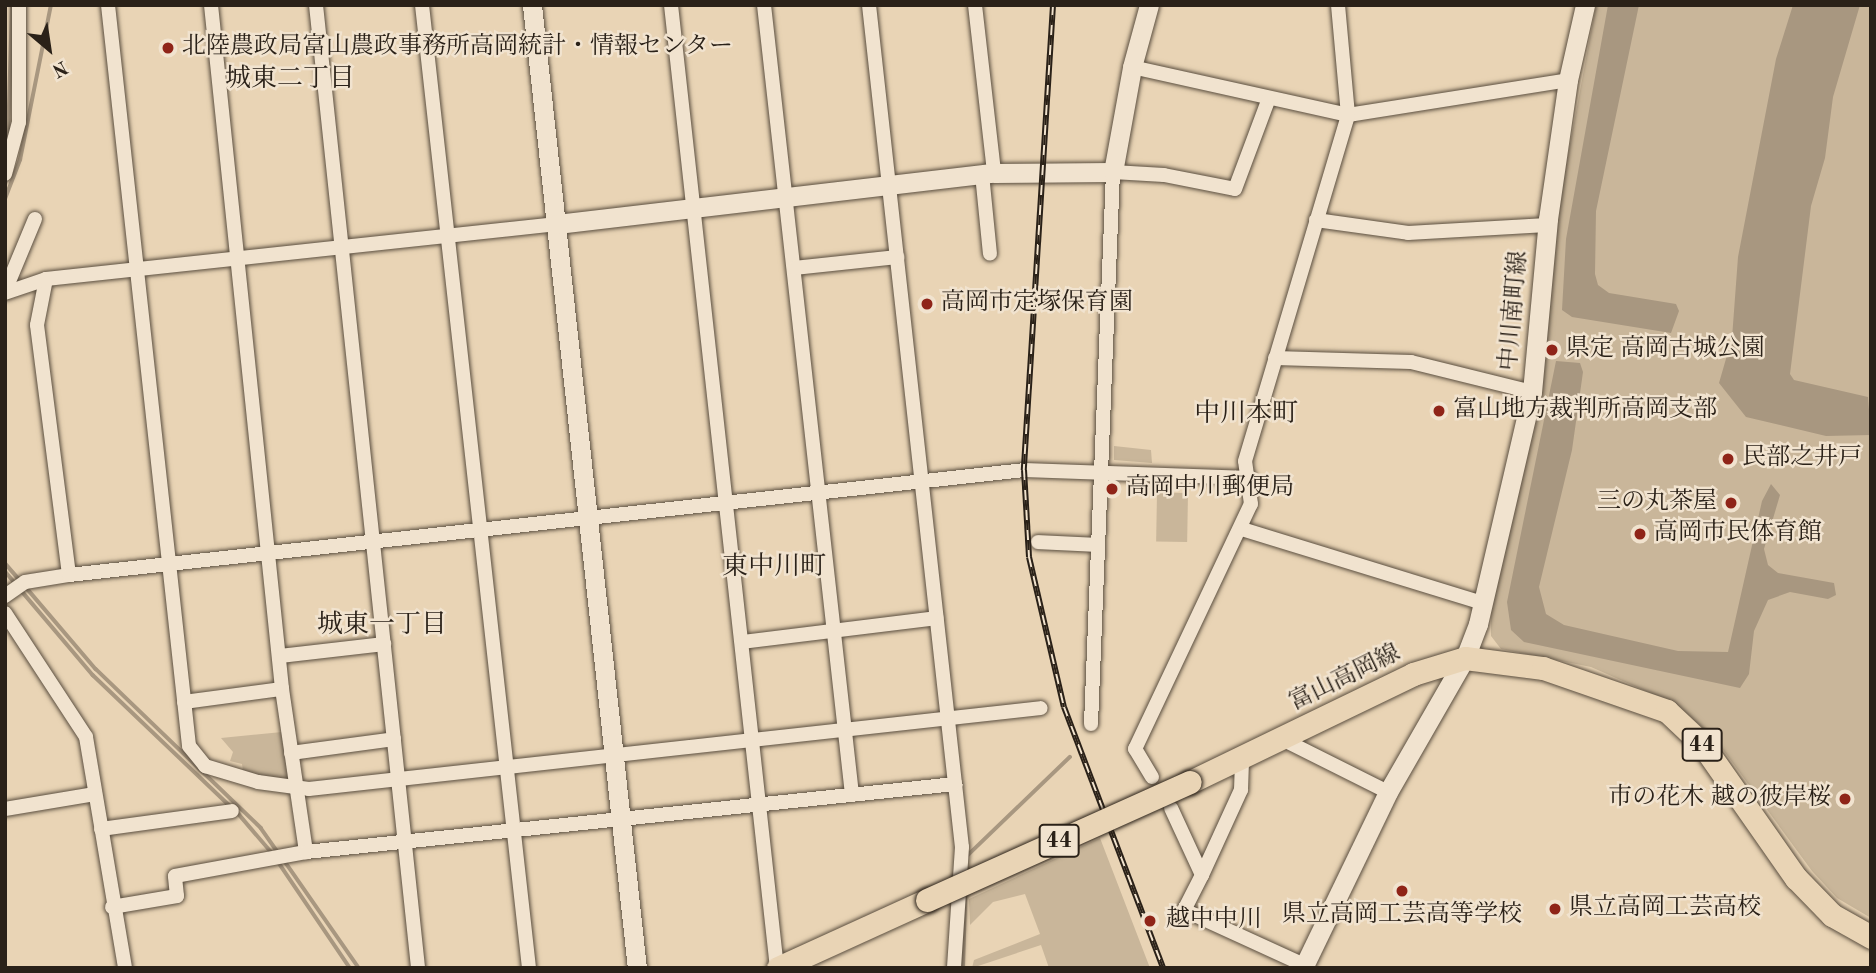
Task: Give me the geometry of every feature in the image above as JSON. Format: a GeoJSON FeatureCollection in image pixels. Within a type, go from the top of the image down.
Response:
{"type":"FeatureCollection","features":[{"type":"Feature","properties":{"kind":"main road","name":"富山高岡線"},"geometry":{"type":"LineString","coordinates":[[777,968],[1191,782],[1413,674],[1465,658],[1543,668],[1667,711],[1702,744],[1796,877],[1832,915],[1871,937]]}},
{"type":"Feature","properties":{"kind":"street"},"geometry":{"type":"LineString","coordinates":[[5,174],[13,121],[19,5]]}},
{"type":"Feature","properties":{"kind":"street"},"geometry":{"type":"LineString","coordinates":[[108,5],[139,268],[189,746],[205,766],[296,788],[399,780],[947,716],[1041,708]]}},
{"type":"Feature","properties":{"kind":"street"},"geometry":{"type":"LineString","coordinates":[[211,5],[236,258],[270,552],[282,689],[306,852]]}},
{"type":"Feature","properties":{"kind":"street"},"geometry":{"type":"LineString","coordinates":[[316,5],[418,968]]}},
{"type":"Feature","properties":{"kind":"street"},"geometry":{"type":"LineString","coordinates":[[422,5],[529,968]]}},
{"type":"Feature","properties":{"kind":"street"},"geometry":{"type":"LineString","coordinates":[[532,5],[637,968]]}},
{"type":"Feature","properties":{"kind":"street"},"geometry":{"type":"LineString","coordinates":[[671,5],[777,968]]}},
{"type":"Feature","properties":{"kind":"street"},"geometry":{"type":"LineString","coordinates":[[764,5],[852,795]]}},
{"type":"Feature","properties":{"kind":"street"},"geometry":{"type":"LineString","coordinates":[[869,5],[962,847],[954,968]]}},
{"type":"Feature","properties":{"kind":"street"},"geometry":{"type":"LineString","coordinates":[[975,5],[988,173],[990,254]]}},
{"type":"Feature","properties":{"kind":"street"},"geometry":{"type":"LineString","coordinates":[[1091,724],[1113,172],[1132,67],[1149,5]]}},
{"type":"Feature","properties":{"kind":"street"},"geometry":{"type":"LineString","coordinates":[[1152,777],[1135,750],[1242,529],[1251,504],[1250,478],[1245,461],[1348,115],[1338,5]]}},
{"type":"Feature","properties":{"kind":"street","name":"中川南町線"},"geometry":{"type":"LineString","coordinates":[[1304,967],[1388,792],[1465,658],[1482,603],[1532,392],[1547,225],[1568,80],[1585,5]]}},
{"type":"Feature","properties":{"kind":"street"},"geometry":{"type":"LineString","coordinates":[[1132,67],[1348,115],[1568,80]]}},
{"type":"Feature","properties":{"kind":"street"},"geometry":{"type":"LineString","coordinates":[[5,292],[46,279],[693,209],[988,173],[1113,172],[1164,175],[1235,188],[1269,97]]}},
{"type":"Feature","properties":{"kind":"street"},"geometry":{"type":"LineString","coordinates":[[5,292],[35,219]]}},
{"type":"Feature","properties":{"kind":"street"},"geometry":{"type":"LineString","coordinates":[[1316,220],[1408,233],[1547,225]]}},
{"type":"Feature","properties":{"kind":"street"},"geometry":{"type":"LineString","coordinates":[[794,268],[897,257]]}},
{"type":"Feature","properties":{"kind":"street"},"geometry":{"type":"LineString","coordinates":[[46,279],[37,324],[69,575]]}},
{"type":"Feature","properties":{"kind":"street"},"geometry":{"type":"LineString","coordinates":[[1275,358],[1411,362],[1532,392]]}},
{"type":"Feature","properties":{"kind":"street"},"geometry":{"type":"LineString","coordinates":[[13,591],[69,575],[1024,470],[1250,478]]}},
{"type":"Feature","properties":{"kind":"street"},"geometry":{"type":"LineString","coordinates":[[1242,529],[1482,603]]}},
{"type":"Feature","properties":{"kind":"street"},"geometry":{"type":"LineString","coordinates":[[1038,542],[1097,545]]}},
{"type":"Feature","properties":{"kind":"street"},"geometry":{"type":"LineString","coordinates":[[5,613],[86,737],[101,829],[118,906],[125,968]]}},
{"type":"Feature","properties":{"kind":"street"},"geometry":{"type":"LineString","coordinates":[[743,642],[937,618]]}},
{"type":"Feature","properties":{"kind":"street"},"geometry":{"type":"LineString","coordinates":[[280,656],[384,644]]}},
{"type":"Feature","properties":{"kind":"street"},"geometry":{"type":"LineString","coordinates":[[184,702],[282,689]]}},
{"type":"Feature","properties":{"kind":"street"},"geometry":{"type":"LineString","coordinates":[[1282,738],[1388,792]]}},
{"type":"Feature","properties":{"kind":"street"},"geometry":{"type":"LineString","coordinates":[[291,753],[394,739]]}},
{"type":"Feature","properties":{"kind":"street"},"geometry":{"type":"LineString","coordinates":[[1242,757],[1241,790],[1184,910],[1304,967]]}},
{"type":"Feature","properties":{"kind":"street"},"geometry":{"type":"LineString","coordinates":[[118,906],[177,896],[175,876],[306,852],[955,784]]}},
{"type":"Feature","properties":{"kind":"street"},"geometry":{"type":"LineString","coordinates":[[5,809],[95,794]]}},
{"type":"Feature","properties":{"kind":"street"},"geometry":{"type":"LineString","coordinates":[[1171,808],[1202,876]]}},
{"type":"Feature","properties":{"kind":"street"},"geometry":{"type":"LineString","coordinates":[[101,829],[232,811]]}},
{"type":"Feature","properties":{"kind":"shaded area"},"geometry":{"type":"Polygon","coordinates":[[[1596,5],[1871,5],[1871,918],[1837,898],[1812,871],[1713,736],[1673,703],[1591,667],[1501,649],[1491,636],[1491,613],[1536,401],[1554,230],[1596,5]]]}},
{"type":"Feature","properties":{"kind":"shaded area"},"geometry":{"type":"Polygon","coordinates":[[[1608,5],[1639,5],[1596,211],[1595,274],[1598,285],[1609,293],[1676,304],[1679,311],[1671,333],[1572,317],[1562,310],[1566,239],[1608,5]]]}},
{"type":"Feature","properties":{"kind":"shaded area"},"geometry":{"type":"Polygon","coordinates":[[[1793,5],[1860,5],[1833,97],[1825,158],[1811,206],[1790,374],[1794,380],[1868,397],[1871,435],[1826,436],[1746,417],[1719,383],[1732,338],[1738,257],[1776,59],[1793,5]]]}},
{"type":"Feature","properties":{"kind":"shaded area"},"geometry":{"type":"Polygon","coordinates":[[[1556,361],[1580,363],[1583,372],[1572,450],[1539,587],[1546,614],[1564,625],[1678,651],[1728,652],[1762,501],[1771,484],[1780,495],[1764,549],[1768,565],[1778,573],[1834,583],[1836,595],[1828,599],[1790,592],[1768,600],[1754,631],[1749,674],[1740,688],[1524,642],[1511,630],[1507,602],[1556,361]]]}},
{"type":"Feature","properties":{"kind":"shaded area"},"geometry":{"type":"Polygon","coordinates":[[[1114,446],[1151,450],[1152,463],[1114,460],[1114,446]]]}},
{"type":"Feature","properties":{"kind":"shaded area"},"geometry":{"type":"Polygon","coordinates":[[[1157,492],[1188,493],[1187,542],[1156,541],[1157,492]]]}},
{"type":"Feature","properties":{"kind":"shaded area"},"geometry":{"type":"Polygon","coordinates":[[[282,732],[291,790],[245,784],[242,764],[230,761],[233,752],[221,738],[282,732]]]}},
{"type":"Feature","properties":{"kind":"shaded area"},"geometry":{"type":"Polygon","coordinates":[[[1100,838],[1150,968],[1049,968],[1041,945],[972,968],[974,960],[1040,934],[1025,894],[993,902],[970,925],[969,899],[1100,838]]]}},
{"type":"Feature","properties":{"kind":"waterway"},"geometry":{"type":"LineString","coordinates":[[8,140],[12,5]]}},
{"type":"Feature","properties":{"kind":"waterway"},"geometry":{"type":"LineString","coordinates":[[5,199],[20,160],[51,5]]}},
{"type":"Feature","properties":{"kind":"waterway"},"geometry":{"type":"LineString","coordinates":[[5,563],[20,580]]}},
{"type":"Feature","properties":{"kind":"waterway"},"geometry":{"type":"LineString","coordinates":[[5,571],[15,583]]}},
{"type":"Feature","properties":{"kind":"waterway"},"geometry":{"type":"LineString","coordinates":[[25,586],[96,669],[261,828],[279,854]]}},
{"type":"Feature","properties":{"kind":"waterway"},"geometry":{"type":"LineString","coordinates":[[20,589],[93,675],[231,807]]}},
{"type":"Feature","properties":{"kind":"waterway"},"geometry":{"type":"LineString","coordinates":[[966,857],[1070,757]]}},
{"type":"Feature","properties":{"kind":"waterway"},"geometry":{"type":"LineString","coordinates":[[237,812],[273,854]]}},
{"type":"Feature","properties":{"kind":"waterway"},"geometry":{"type":"LineString","coordinates":[[277,860],[350,968]]}},
{"type":"Feature","properties":{"kind":"waterway"},"geometry":{"type":"LineString","coordinates":[[284,860],[359,968]]}},
{"type":"Feature","properties":{"kind":"waterway"},"geometry":{"type":"LineString","coordinates":[[963,968],[965,899]]}},
{"type":"Feature","properties":{"kind":"railway"},"geometry":{"type":"LineString","coordinates":[[1053,5],[1024,470],[1029,557],[1064,707],[1163,968]]}},
{"type":"Feature","properties":{"kind":"place","name":"北陸農政局富山農政事務所高岡統計・情報センター"},"geometry":{"type":"Point","coordinates":[168,48]}},
{"type":"Feature","properties":{"kind":"place","name":"高岡市定塚保育園"},"geometry":{"type":"Point","coordinates":[927,304]}},
{"type":"Feature","properties":{"kind":"place","name":"県定 高岡古城公園"},"geometry":{"type":"Point","coordinates":[1552,350]}},
{"type":"Feature","properties":{"kind":"place","name":"富山地方裁判所高岡支部"},"geometry":{"type":"Point","coordinates":[1439,411]}},
{"type":"Feature","properties":{"kind":"place","name":"民部之井戸"},"geometry":{"type":"Point","coordinates":[1728,459]}},
{"type":"Feature","properties":{"kind":"place","name":"高岡中川郵便局"},"geometry":{"type":"Point","coordinates":[1112,489]}},
{"type":"Feature","properties":{"kind":"place","name":"三の丸茶屋"},"geometry":{"type":"Point","coordinates":[1731,503]}},
{"type":"Feature","properties":{"kind":"place","name":"高岡市民体育館"},"geometry":{"type":"Point","coordinates":[1640,534]}},
{"type":"Feature","properties":{"kind":"place","name":"市の花木 越の彼岸桜"},"geometry":{"type":"Point","coordinates":[1845,799]}},
{"type":"Feature","properties":{"kind":"place","name":"県立高岡工芸高等学校"},"geometry":{"type":"Point","coordinates":[1402,891]}},
{"type":"Feature","properties":{"kind":"place","name":"県立高岡工芸高校"},"geometry":{"type":"Point","coordinates":[1555,909]}},
{"type":"Feature","properties":{"kind":"place","name":"越中中川"},"geometry":{"type":"Point","coordinates":[1150,921]}},
{"type":"Feature","properties":{"kind":"district","name":"城東二丁目"},"geometry":{"type":"Point","coordinates":[290,80]}},
{"type":"Feature","properties":{"kind":"district","name":"中川本町"},"geometry":{"type":"Point","coordinates":[1246,415]}},
{"type":"Feature","properties":{"kind":"district","name":"東中川町"},"geometry":{"type":"Point","coordinates":[774,568]}},
{"type":"Feature","properties":{"kind":"district","name":"城東一丁目"},"geometry":{"type":"Point","coordinates":[382,626]}}]}
